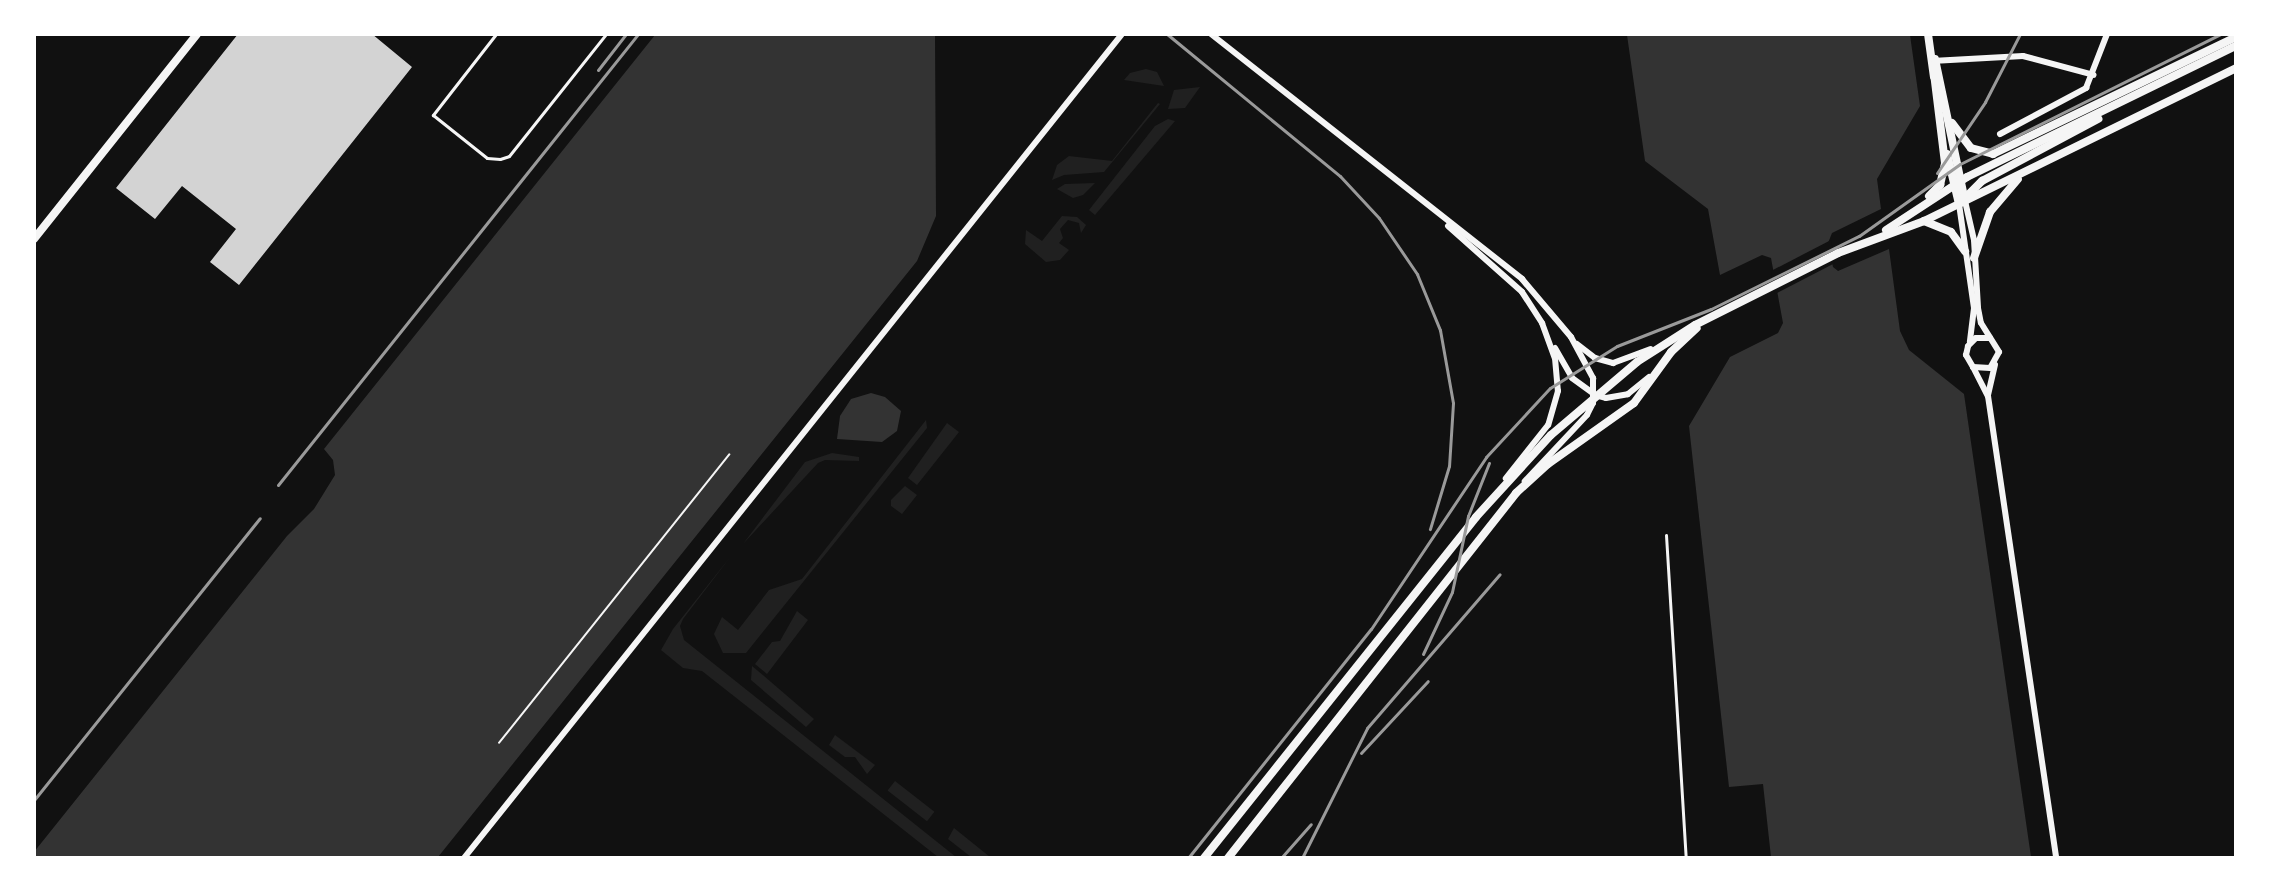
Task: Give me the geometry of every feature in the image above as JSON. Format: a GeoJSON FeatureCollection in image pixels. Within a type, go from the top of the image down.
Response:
{"type":"FeatureCollection","features":[{"type":"Feature","properties":{"kind":"main road"},"geometry":{"type":"LineString","coordinates":[[34,239],[197,34]]}},
{"type":"Feature","properties":{"kind":"main road"},"geometry":{"type":"LineString","coordinates":[[1952,123],[1971,148],[1994,154],[2235,37]]}},
{"type":"Feature","properties":{"kind":"main road"},"geometry":{"type":"LineString","coordinates":[[1203,858],[1476,516],[1594,395],[1683,331],[1838,253],[1879,235],[1924,221],[1962,193],[2174,76],[2235,46]]}},
{"type":"Feature","properties":{"kind":"main road"},"geometry":{"type":"LineString","coordinates":[[1879,235],[1942,192],[1983,193],[2235,68]]}},
{"type":"Feature","properties":{"kind":"main road"},"geometry":{"type":"LineString","coordinates":[[1917,209],[1940,185],[1944,174],[1934,74]]}},
{"type":"Feature","properties":{"kind":"main road"},"geometry":{"type":"LineString","coordinates":[[1974,258],[1998,199],[2029,171]]}},
{"type":"Feature","properties":{"kind":"main road"},"geometry":{"type":"LineString","coordinates":[[1924,221],[1951,232],[1965,251]]}},
{"type":"Feature","properties":{"kind":"main road"},"geometry":{"type":"LineString","coordinates":[[1228,858],[1516,493],[1548,464],[1624,412],[1657,369],[1709,319]]}},
{"type":"Feature","properties":{"kind":"street"},"geometry":{"type":"LineString","coordinates":[[1211,34],[1437,215],[1522,279],[1571,337],[1595,358],[1613,363],[1638,356],[1683,331]]}},
{"type":"Feature","properties":{"kind":"street"},"geometry":{"type":"LineString","coordinates":[[1928,34],[1952,123],[1962,193],[1965,251],[1974,308],[1966,355],[1988,396],[2056,858]]}},
{"type":"Feature","properties":{"kind":"street"},"geometry":{"type":"LineString","coordinates":[[2000,134],[2077,95],[2094,75],[2107,34]]}},
{"type":"Feature","properties":{"kind":"street"},"geometry":{"type":"LineString","coordinates":[[464,858],[1119,37]]}},
{"type":"Feature","properties":{"kind":"street"},"geometry":{"type":"LineString","coordinates":[[1934,61],[2024,56],[2094,75]]}},
{"type":"Feature","properties":{"kind":"street"},"geometry":{"type":"LineString","coordinates":[[1934,61],[1934,74],[1974,240],[1978,308],[1990,338],[1999,352],[1988,396]]}},
{"type":"Feature","properties":{"kind":"street"},"geometry":{"type":"LineString","coordinates":[[1437,215],[1522,292],[1572,378],[1594,395],[1606,398],[1628,394],[1657,369]]}},
{"type":"Feature","properties":{"kind":"street"},"geometry":{"type":"LineString","coordinates":[[1476,516],[1548,425],[1555,408],[1558,375],[1548,334]]}},
{"type":"Feature","properties":{"kind":"street"},"geometry":{"type":"LineString","coordinates":[[1516,493],[1537,465],[1587,415],[1594,395],[1590,371],[1571,337]]}},
{"type":"Feature","properties":{"kind":"street"},"geometry":{"type":"LineString","coordinates":[[1970,342],[1990,338]]}},
{"type":"Feature","properties":{"kind":"street"},"geometry":{"type":"LineString","coordinates":[[1973,368],[1984,370],[1995,365]]}},
{"type":"Feature","properties":{"kind":"lane"},"geometry":{"type":"LineString","coordinates":[[496,34],[433,115],[487,158],[509,156],[606,34]]}},
{"type":"Feature","properties":{"kind":"lane"},"geometry":{"type":"LineString","coordinates":[[1666,535],[1686,858]]}},
{"type":"Feature","properties":{"kind":"path"},"geometry":{"type":"LineString","coordinates":[[499,743],[729,455]]}},
{"type":"Feature","properties":{"kind":"shaded area"},"geometry":{"type":"Polygon","coordinates":[[[655,35],[935,35],[936,216],[917,261],[438,857],[35,858],[34,852],[287,536],[314,509],[335,475],[333,460],[324,449],[655,35]]]}},
{"type":"Feature","properties":{"kind":"shaded area"},"geometry":{"type":"Polygon","coordinates":[[[1627,35],[1910,35],[1920,106],[1877,179],[1881,209],[1832,233],[1828,243],[1833,267],[1838,271],[1889,249],[1900,331],[1909,350],[1964,394],[2031,857],[1771,857],[1763,784],[1729,787],[1689,426],[1730,357],[1778,333],[1783,323],[1771,258],[1762,255],[1720,275],[1708,209],[1645,161],[1627,35]]]}},
{"type":"Feature","properties":{"kind":"shaded area"},"geometry":{"type":"Polygon","coordinates":[[[1146,69],[1157,72],[1164,86],[1124,80],[1130,73],[1146,69]]]}},
{"type":"Feature","properties":{"kind":"shaded area"},"geometry":{"type":"Polygon","coordinates":[[[1200,87],[1185,108],[1168,109],[1174,90],[1200,87]]]}},
{"type":"Feature","properties":{"kind":"shaded area"},"geometry":{"type":"Polygon","coordinates":[[[1158,103],[1160,104],[1104,172],[1064,175],[1052,180],[1057,165],[1069,156],[1112,161],[1158,103]]]}},
{"type":"Feature","properties":{"kind":"shaded area"},"geometry":{"type":"Polygon","coordinates":[[[1168,119],[1175,121],[1095,215],[1089,210],[1155,126],[1168,119]]]}},
{"type":"Feature","properties":{"kind":"shaded area"},"geometry":{"type":"Polygon","coordinates":[[[1095,183],[1083,195],[1073,198],[1057,189],[1065,184],[1095,183]]]}},
{"type":"Feature","properties":{"kind":"shaded area"},"geometry":{"type":"Polygon","coordinates":[[[1062,216],[1077,217],[1086,225],[1081,233],[1079,223],[1068,220],[1060,229],[1063,238],[1059,243],[1069,250],[1060,260],[1046,262],[1025,244],[1026,230],[1042,241],[1062,216]]]}},
{"type":"Feature","properties":{"kind":"shaded area"},"geometry":{"type":"Polygon","coordinates":[[[871,393],[885,397],[901,411],[897,431],[882,442],[837,439],[840,416],[851,399],[871,393]]]}},
{"type":"Feature","properties":{"kind":"shaded area"},"geometry":{"type":"Polygon","coordinates":[[[926,420],[927,428],[746,653],[723,653],[714,634],[722,617],[738,630],[769,590],[802,579],[926,420]]]}},
{"type":"Feature","properties":{"kind":"shaded area"},"geometry":{"type":"Polygon","coordinates":[[[947,423],[959,432],[917,485],[908,478],[947,423]]]}},
{"type":"Feature","properties":{"kind":"shaded area"},"geometry":{"type":"Polygon","coordinates":[[[832,453],[859,457],[859,461],[825,460],[818,463],[743,544],[805,462],[832,453]]]}},
{"type":"Feature","properties":{"kind":"shaded area"},"geometry":{"type":"Polygon","coordinates":[[[905,486],[917,495],[902,514],[891,506],[891,500],[905,486]]]}},
{"type":"Feature","properties":{"kind":"shaded area"},"geometry":{"type":"Polygon","coordinates":[[[731,556],[683,619],[680,626],[684,640],[956,857],[938,857],[702,671],[683,668],[661,650],[673,629],[731,556]]]}},
{"type":"Feature","properties":{"kind":"shaded area"},"geometry":{"type":"Polygon","coordinates":[[[797,611],[808,620],[767,674],[755,664],[772,642],[780,641],[797,611]]]}},
{"type":"Feature","properties":{"kind":"shaded area"},"geometry":{"type":"Polygon","coordinates":[[[752,666],[814,719],[806,727],[751,680],[752,666]]]}},
{"type":"Feature","properties":{"kind":"shaded area"},"geometry":{"type":"Polygon","coordinates":[[[835,735],[875,765],[867,774],[855,757],[845,757],[829,745],[835,735]]]}},
{"type":"Feature","properties":{"kind":"shaded area"},"geometry":{"type":"Polygon","coordinates":[[[895,781],[934,812],[927,821],[888,790],[895,781]]]}},
{"type":"Feature","properties":{"kind":"shaded area"},"geometry":{"type":"Polygon","coordinates":[[[954,828],[990,857],[971,857],[948,839],[954,828]]]}},
{"type":"Feature","properties":{"kind":"pier"},"geometry":{"type":"Polygon","coordinates":[[[1831,240],[1835,263],[1775,294],[1771,271],[1831,240]]]}},
{"type":"Feature","properties":{"kind":"building"},"geometry":{"type":"Polygon","coordinates":[[[238,34],[372,34],[412,67],[239,285],[210,262],[236,229],[182,186],[155,219],[116,188],[238,34]]]}},
{"type":"Feature","properties":{"kind":"railway"},"geometry":{"type":"LineString","coordinates":[[598,70],[626,34]]}},
{"type":"Feature","properties":{"kind":"railway"},"geometry":{"type":"LineString","coordinates":[[278,485],[638,34]]}},
{"type":"Feature","properties":{"kind":"railway"},"geometry":{"type":"LineString","coordinates":[[1167,34],[1340,176],[1379,218],[1417,274],[1440,330],[1453,403],[1449,466],[1430,529]]}},
{"type":"Feature","properties":{"kind":"railway"},"geometry":{"type":"LineString","coordinates":[[1937,173],[1985,102],[2020,34]]}},
{"type":"Feature","properties":{"kind":"railway"},"geometry":{"type":"LineString","coordinates":[[1188,858],[1371,629],[1486,457],[1550,388],[1617,346],[1711,309],[1859,236],[1960,164],[2221,34]]}},
{"type":"Feature","properties":{"kind":"railway"},"geometry":{"type":"LineString","coordinates":[[1423,654],[1452,592],[1468,516],[1489,463]]}},
{"type":"Feature","properties":{"kind":"railway"},"geometry":{"type":"LineString","coordinates":[[34,800],[260,518]]}},
{"type":"Feature","properties":{"kind":"railway"},"geometry":{"type":"LineString","coordinates":[[1302,858],[1367,728],[1500,574]]}},
{"type":"Feature","properties":{"kind":"railway"},"geometry":{"type":"LineString","coordinates":[[1361,753],[1428,681]]}},
{"type":"Feature","properties":{"kind":"railway"},"geometry":{"type":"LineString","coordinates":[[1281,858],[1311,824]]}}]}
